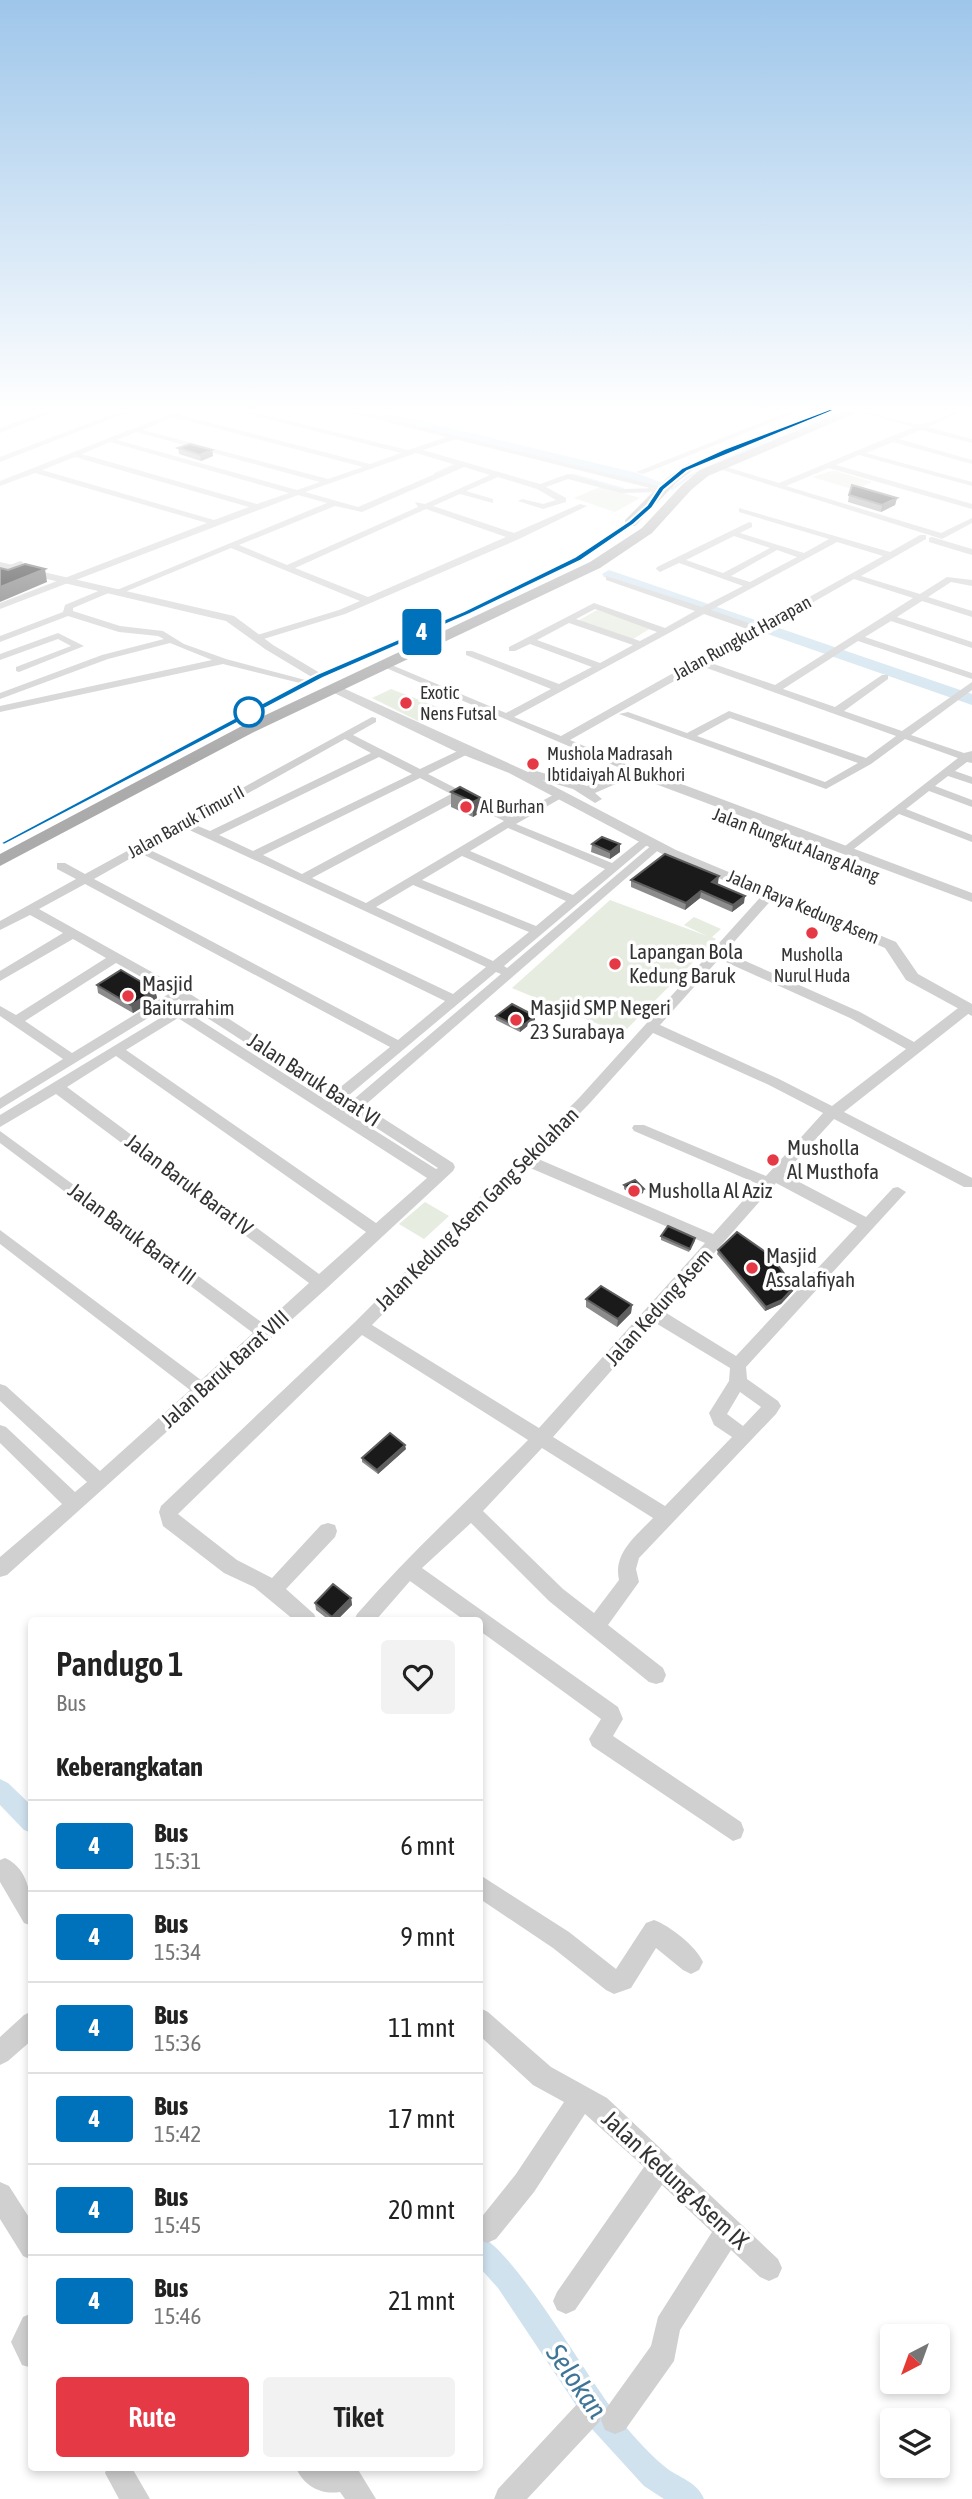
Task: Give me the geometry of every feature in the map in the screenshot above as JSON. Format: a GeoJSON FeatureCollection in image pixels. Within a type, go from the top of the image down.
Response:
{"type":"FeatureCollection","features":[{"type":"Feature","properties":{"kind":"main road"},"geometry":{"type":"LineString","coordinates":[[149,773],[334,688],[378,659],[597,548],[623,527]]}},
{"type":"Feature","properties":{"kind":"main road"},"geometry":{"type":"LineString","coordinates":[[378,659],[503,609],[594,565],[636,540],[650,527]]}},
{"type":"Feature","properties":{"kind":"main road"},"geometry":{"type":"LineString","coordinates":[[508,593],[514,599],[525,598]]}},
{"type":"Feature","properties":{"kind":"main road"},"geometry":{"type":"LineString","coordinates":[[486,604],[499,604],[503,609]]}},
{"type":"Feature","properties":{"kind":"main road"},"geometry":{"type":"LineString","coordinates":[[0,861],[279,697],[336,668]]}},
{"type":"Feature","properties":{"kind":"main road"},"geometry":{"type":"LineString","coordinates":[[9,838],[121,788]]}},
{"type":"Feature","properties":{"kind":"street"},"geometry":{"type":"LineString","coordinates":[[0,606],[74,580],[205,527]]}},
{"type":"Feature","properties":{"kind":"street"},"geometry":{"type":"LineString","coordinates":[[68,612],[68,607],[279,527]]}},
{"type":"Feature","properties":{"kind":"street"},"geometry":{"type":"LineString","coordinates":[[290,567],[378,527]]}},
{"type":"Feature","properties":{"kind":"street"},"geometry":{"type":"LineString","coordinates":[[485,527],[516,537]]}},
{"type":"Feature","properties":{"kind":"street"},"geometry":{"type":"LineString","coordinates":[[257,638],[342,612],[538,527]]}},
{"type":"Feature","properties":{"kind":"street"},"geometry":{"type":"LineString","coordinates":[[660,569],[746,527]]}},
{"type":"Feature","properties":{"kind":"street"},"geometry":{"type":"LineString","coordinates":[[797,527],[890,555]]}},
{"type":"Feature","properties":{"kind":"street"},"geometry":{"type":"LineString","coordinates":[[891,527],[972,552]]}},
{"type":"Feature","properties":{"kind":"street"},"geometry":{"type":"LineString","coordinates":[[912,527],[943,536],[960,527]]}},
{"type":"Feature","properties":{"kind":"street"},"geometry":{"type":"LineString","coordinates":[[733,533],[804,556]]}},
{"type":"Feature","properties":{"kind":"street","name":"Jalan Rungkut Harapan"},"geometry":{"type":"LineString","coordinates":[[858,578],[890,555],[927,538]]}},
{"type":"Feature","properties":{"kind":"street","name":"Jalan Rungkut Harapan"},"geometry":{"type":"LineString","coordinates":[[566,742],[927,538]]}},
{"type":"Feature","properties":{"kind":"street"},"geometry":{"type":"LineString","coordinates":[[506,717],[836,539]]}},
{"type":"Feature","properties":{"kind":"street"},"geometry":{"type":"LineString","coordinates":[[233,546],[369,601]]}},
{"type":"Feature","properties":{"kind":"street"},"geometry":{"type":"LineString","coordinates":[[723,576],[778,547]]}},
{"type":"Feature","properties":{"kind":"street"},"geometry":{"type":"LineString","coordinates":[[0,559],[8,567],[74,580],[230,618],[314,679]]}},
{"type":"Feature","properties":{"kind":"street"},"geometry":{"type":"LineString","coordinates":[[678,560],[750,585]]}},
{"type":"Feature","properties":{"kind":"street"},"geometry":{"type":"LineString","coordinates":[[621,571],[765,629]]}},
{"type":"Feature","properties":{"kind":"street"},"geometry":{"type":"LineString","coordinates":[[609,578],[708,607]]}},
{"type":"Feature","properties":{"kind":"street"},"geometry":{"type":"LineString","coordinates":[[858,578],[972,614]]}},
{"type":"Feature","properties":{"kind":"street"},"geometry":{"type":"LineString","coordinates":[[776,689],[950,579],[972,583]]}},
{"type":"Feature","properties":{"kind":"street"},"geometry":{"type":"LineString","coordinates":[[512,649],[594,606],[665,631]]}},
{"type":"Feature","properties":{"kind":"street"},"geometry":{"type":"LineString","coordinates":[[0,639],[68,612],[119,629],[160,633],[181,646],[223,661],[314,679]]}},
{"type":"Feature","properties":{"kind":"street"},"geometry":{"type":"LineString","coordinates":[[889,617],[972,645]]}},
{"type":"Feature","properties":{"kind":"street"},"geometry":{"type":"LineString","coordinates":[[567,619],[640,645]]}},
{"type":"Feature","properties":{"kind":"street"},"geometry":{"type":"LineString","coordinates":[[0,659],[58,636],[79,646],[19,669]]}},
{"type":"Feature","properties":{"kind":"street"},"geometry":{"type":"LineString","coordinates":[[856,638],[972,676]]}},
{"type":"Feature","properties":{"kind":"street"},"geometry":{"type":"LineString","coordinates":[[0,696],[105,657],[172,640]]}},
{"type":"Feature","properties":{"kind":"street"},"geometry":{"type":"LineString","coordinates":[[529,640],[600,666]]}},
{"type":"Feature","properties":{"kind":"street"},"geometry":{"type":"LineString","coordinates":[[469,653],[559,688]]}},
{"type":"Feature","properties":{"kind":"street"},"geometry":{"type":"LineString","coordinates":[[0,659],[41,680]]}},
{"type":"Feature","properties":{"kind":"street"},"geometry":{"type":"LineString","coordinates":[[378,659],[566,742],[627,774]]}},
{"type":"Feature","properties":{"kind":"street"},"geometry":{"type":"LineString","coordinates":[[2,707],[223,661]]}},
{"type":"Feature","properties":{"kind":"street"},"geometry":{"type":"LineString","coordinates":[[705,664],[970,757]]}},
{"type":"Feature","properties":{"kind":"street","name":"Jalan Rungkut Harapan"},"geometry":{"type":"LineString","coordinates":[[566,742],[624,714],[705,664]]}},
{"type":"Feature","properties":{"kind":"street"},"geometry":{"type":"LineString","coordinates":[[837,711],[885,677]]}},
{"type":"Feature","properties":{"kind":"street"},"geometry":{"type":"LineString","coordinates":[[624,714],[826,786],[867,762],[972,685]]}},
{"type":"Feature","properties":{"kind":"street","name":"Jalan Raya Kedung Asem"},"geometry":{"type":"LineString","coordinates":[[334,688],[379,716],[514,770],[559,796],[617,822],[651,843],[891,945],[912,977],[969,1010]]}},
{"type":"Feature","properties":{"kind":"street"},"geometry":{"type":"LineString","coordinates":[[688,737],[729,714],[867,762]]}},
{"type":"Feature","properties":{"kind":"street","name":"Jalan Baruk Timur II"},"geometry":{"type":"LineString","coordinates":[[0,926],[379,716]]}},
{"type":"Feature","properties":{"kind":"street"},"geometry":{"type":"LineString","coordinates":[[345,735],[509,822],[613,868]]}},
{"type":"Feature","properties":{"kind":"street"},"geometry":{"type":"LineString","coordinates":[[254,855],[466,751]]}},
{"type":"Feature","properties":{"kind":"street"},"geometry":{"type":"LineString","coordinates":[[211,835],[379,753]]}},
{"type":"Feature","properties":{"kind":"street"},"geometry":{"type":"LineString","coordinates":[[846,850],[970,757]]}},
{"type":"Feature","properties":{"kind":"street","name":"Jalan Raya Kedung Asem"},"geometry":{"type":"LineString","coordinates":[[514,770],[568,782],[588,791],[617,822]]}},
{"type":"Feature","properties":{"kind":"street"},"geometry":{"type":"LineString","coordinates":[[947,772],[972,782]]}},
{"type":"Feature","properties":{"kind":"street"},"geometry":{"type":"LineString","coordinates":[[588,791],[627,774]]}},
{"type":"Feature","properties":{"kind":"street","name":"Jalan Rungkut Alang Alang"},"geometry":{"type":"LineString","coordinates":[[627,774],[846,850],[972,898]]}},
{"type":"Feature","properties":{"kind":"street","name":"Jalan Rungkut Alang Alang"},"geometry":{"type":"LineString","coordinates":[[627,774],[972,912]]}},
{"type":"Feature","properties":{"kind":"street"},"geometry":{"type":"LineString","coordinates":[[928,787],[972,803]]}},
{"type":"Feature","properties":{"kind":"street"},"geometry":{"type":"LineString","coordinates":[[303,878],[460,794]]}},
{"type":"Feature","properties":{"kind":"street"},"geometry":{"type":"LineString","coordinates":[[367,907],[509,822],[559,796]]}},
{"type":"Feature","properties":{"kind":"street"},"geometry":{"type":"LineString","coordinates":[[898,810],[972,839]]}},
{"type":"Feature","properties":{"kind":"street"},"geometry":{"type":"LineString","coordinates":[[183,823],[509,974]]}},
{"type":"Feature","properties":{"kind":"street"},"geometry":{"type":"LineString","coordinates":[[326,1107],[613,868],[651,843]]}},
{"type":"Feature","properties":{"kind":"street"},"geometry":{"type":"LineString","coordinates":[[342,1117],[509,974],[651,843]]}},
{"type":"Feature","properties":{"kind":"street"},"geometry":{"type":"LineString","coordinates":[[138,848],[454,1000]]}},
{"type":"Feature","properties":{"kind":"street"},"geometry":{"type":"LineString","coordinates":[[460,851],[574,900]]}},
{"type":"Feature","properties":{"kind":"street"},"geometry":{"type":"LineString","coordinates":[[61,866],[399,1046]]}},
{"type":"Feature","properties":{"kind":"street"},"geometry":{"type":"LineString","coordinates":[[412,880],[537,931]]}},
{"type":"Feature","properties":{"kind":"street","name":"Jalan Kedung Asem Gang Sekolahan"},"geometry":{"type":"LineString","coordinates":[[272,1591],[241,1569],[231,1567],[180,1528],[170,1520],[169,1512],[361,1326],[584,1101],[771,894]]}},
{"type":"Feature","properties":{"kind":"street","name":"Jalan Baruk Barat VI"},"geometry":{"type":"LineString","coordinates":[[29,909],[194,1002],[354,1106],[443,1172]]}},
{"type":"Feature","properties":{"kind":"street"},"geometry":{"type":"LineString","coordinates":[[0,977],[73,933]]}},
{"type":"Feature","properties":{"kind":"street"},"geometry":{"type":"LineString","coordinates":[[717,953],[855,1015],[914,1048]]}},
{"type":"Feature","properties":{"kind":"street"},"geometry":{"type":"LineString","coordinates":[[16,1021],[116,957]]}},
{"type":"Feature","properties":{"kind":"street"},"geometry":{"type":"LineString","coordinates":[[0,1086],[6,1100],[179,993]]}},
{"type":"Feature","properties":{"kind":"street"},"geometry":{"type":"LineString","coordinates":[[0,1122],[194,1002]]}},
{"type":"Feature","properties":{"kind":"street"},"geometry":{"type":"LineString","coordinates":[[0,1010],[72,1059]]}},
{"type":"Feature","properties":{"kind":"street","name":"Jalan Kedung Asem"},"geometry":{"type":"LineString","coordinates":[[366,1617],[408,1569],[471,1511],[542,1437],[834,1111],[914,1048],[969,1010]]}},
{"type":"Feature","properties":{"kind":"street","name":"Jalan Baruk Barat VI"},"geometry":{"type":"LineString","coordinates":[[177,1012],[342,1117],[443,1172]]}},
{"type":"Feature","properties":{"kind":"street"},"geometry":{"type":"LineString","coordinates":[[652,1027],[834,1111],[969,1183]]}},
{"type":"Feature","properties":{"kind":"street"},"geometry":{"type":"LineString","coordinates":[[116,1051],[378,1232]]}},
{"type":"Feature","properties":{"kind":"street","name":"Jalan Baruk Barat IV"},"geometry":{"type":"LineString","coordinates":[[57,1087],[321,1284]]}},
{"type":"Feature","properties":{"kind":"street"},"geometry":{"type":"LineString","coordinates":[[639,1128],[772,1179],[868,1225]]}},
{"type":"Feature","properties":{"kind":"street","name":"Jalan Baruk Barat III"},"geometry":{"type":"LineString","coordinates":[[0,1136],[263,1332]]}},
{"type":"Feature","properties":{"kind":"street"},"geometry":{"type":"LineString","coordinates":[[524,1159],[717,1242]]}},
{"type":"Feature","properties":{"kind":"street","name":"Jalan Baruk Barat VIII"},"geometry":{"type":"LineString","coordinates":[[0,1569],[443,1172]]}},
{"type":"Feature","properties":{"kind":"street"},"geometry":{"type":"LineString","coordinates":[[745,1436],[720,1420],[718,1413],[738,1373],[898,1192]]}},
{"type":"Feature","properties":{"kind":"street"},"geometry":{"type":"LineString","coordinates":[[0,1236],[202,1390]]}},
{"type":"Feature","properties":{"kind":"street"},"geometry":{"type":"LineString","coordinates":[[596,1626],[629,1582],[626,1569],[631,1554],[772,1406],[738,1373],[653,1313]]}},
{"type":"Feature","properties":{"kind":"street"},"geometry":{"type":"LineString","coordinates":[[361,1326],[665,1516]]}},
{"type":"Feature","properties":{"kind":"street"},"geometry":{"type":"LineString","coordinates":[[0,1391],[100,1482]]}},
{"type":"Feature","properties":{"kind":"street"},"geometry":{"type":"LineString","coordinates":[[0,1432],[75,1504]]}},
{"type":"Feature","properties":{"kind":"street"},"geometry":{"type":"LineString","coordinates":[[471,1511],[556,1595],[656,1675]]}},
{"type":"Feature","properties":{"kind":"street"},"geometry":{"type":"LineString","coordinates":[[303,1617],[272,1591],[328,1531]]}},
{"type":"Feature","properties":{"kind":"street"},"geometry":{"type":"LineString","coordinates":[[408,1569],[475,1617]]}},
{"type":"Feature","properties":{"kind":"street"},"geometry":{"type":"LineString","coordinates":[[483,1623],[611,1714],[613,1719],[599,1739],[733,1830]]}},
{"type":"Feature","properties":{"kind":"street"},"geometry":{"type":"LineString","coordinates":[[5,1869],[28,1909]]}},
{"type":"Feature","properties":{"kind":"street"},"geometry":{"type":"LineString","coordinates":[[483,1888],[561,1940],[614,1982],[623,1980],[654,1931],[691,1962]]}},
{"type":"Feature","properties":{"kind":"street","name":"Jalan Kedung Asem IX"},"geometry":{"type":"LineString","coordinates":[[483,2024],[542,2076],[580,2100],[593,2104],[769,2267]]}},
{"type":"Feature","properties":{"kind":"street"},"geometry":{"type":"LineString","coordinates":[[0,2053],[28,2027]]}},
{"type":"Feature","properties":{"kind":"street"},"geometry":{"type":"LineString","coordinates":[[487,2230],[525,2183],[580,2100]]}},
{"type":"Feature","properties":{"kind":"street"},"geometry":{"type":"LineString","coordinates":[[566,2301],[660,2165]]}},
{"type":"Feature","properties":{"kind":"street"},"geometry":{"type":"LineString","coordinates":[[0,2195],[28,2240]]}},
{"type":"Feature","properties":{"kind":"street"},"geometry":{"type":"LineString","coordinates":[[509,2499],[602,2416],[664,2351],[667,2326],[728,2230]]}},
{"type":"Feature","properties":{"kind":"street"},"geometry":{"type":"LineString","coordinates":[[118,2471],[136,2499]]}},
{"type":"Feature","properties":{"kind":"street"},"geometry":{"type":"LineString","coordinates":[[314,2471],[327,2480],[347,2477],[362,2499]]}},
{"type":"Feature","properties":{"kind":"shaded area"},"geometry":{"type":"Polygon","coordinates":[[[597,610],[651,628],[633,639],[578,621],[597,610]]]}},
{"type":"Feature","properties":{"kind":"shaded area","name":"Exotic Nens Futsal"},"geometry":{"type":"Polygon","coordinates":[[[391,689],[443,709],[418,721],[372,698],[391,689]]]}},
{"type":"Feature","properties":{"kind":"shaded area","name":"Lapangan Bola Kedung Baruk"},"geometry":{"type":"Polygon","coordinates":[[[610,900],[707,936],[684,925],[694,917],[721,929],[712,937],[716,939],[622,1034],[512,988],[610,900]]]}},
{"type":"Feature","properties":{"kind":"shaded area"},"geometry":{"type":"Polygon","coordinates":[[[425,1202],[449,1216],[424,1239],[399,1224],[425,1202]]]}},
{"type":"Feature","properties":{"kind":"building"},"geometry":{"type":"Polygon","coordinates":[[[25,564],[45,569],[0,587],[0,568],[8,570],[25,564]]]}},
{"type":"Feature","properties":{"kind":"building"},"geometry":{"type":"Polygon","coordinates":[[[460,787],[481,798],[473,802],[451,792],[460,787]]]}},
{"type":"Feature","properties":{"kind":"building"},"geometry":{"type":"Polygon","coordinates":[[[602,837],[620,844],[610,852],[592,844],[602,837]]]}},
{"type":"Feature","properties":{"kind":"building"},"geometry":{"type":"Polygon","coordinates":[[[665,854],[719,876],[712,882],[745,896],[733,905],[701,891],[686,903],[631,880],[665,854]]]}},
{"type":"Feature","properties":{"kind":"building"},"geometry":{"type":"Polygon","coordinates":[[[121,970],[155,990],[131,1005],[97,985],[121,970]]]}},
{"type":"Feature","properties":{"kind":"building","name":"Masjid SMP Negeri 23 Surabaya"},"geometry":{"type":"Polygon","coordinates":[[[512,1004],[535,1016],[520,1028],[496,1016],[512,1004]]]}},
{"type":"Feature","properties":{"kind":"building"},"geometry":{"type":"Polygon","coordinates":[[[635,1180],[644,1189],[634,1193],[624,1185],[635,1180]]]}},
{"type":"Feature","properties":{"kind":"building"},"geometry":{"type":"Polygon","coordinates":[[[668,1226],[695,1238],[690,1249],[661,1236],[668,1226]]]}},
{"type":"Feature","properties":{"kind":"building","name":"Masjid Assalafiyah"},"geometry":{"type":"Polygon","coordinates":[[[737,1232],[771,1256],[794,1287],[782,1300],[766,1307],[718,1250],[737,1232]]]}},
{"type":"Feature","properties":{"kind":"building"},"geometry":{"type":"Polygon","coordinates":[[[601,1286],[632,1305],[618,1319],[586,1299],[601,1286]]]}},
{"type":"Feature","properties":{"kind":"building"},"geometry":{"type":"Polygon","coordinates":[[[390,1433],[405,1445],[377,1470],[362,1458],[390,1433]]]}},
{"type":"Feature","properties":{"kind":"building"},"geometry":{"type":"Polygon","coordinates":[[[333,1584],[351,1598],[332,1617],[315,1603],[333,1584]]]}},
{"type":"Feature","properties":{"kind":"waterway"},"geometry":{"type":"LineString","coordinates":[[609,574],[972,700]]}},
{"type":"Feature","properties":{"kind":"waterway","name":"Selokan"},"geometry":{"type":"LineString","coordinates":[[0,1790],[28,1818]]}},
{"type":"Feature","properties":{"kind":"waterway","name":"Selokan"},"geometry":{"type":"LineString","coordinates":[[483,2252],[507,2279],[602,2419],[654,2476],[690,2499]]}},
{"type":"Feature","properties":{"kind":"bus line","name":"4"},"geometry":{"type":"LineString","coordinates":[[0,843],[320,676],[467,612],[578,559],[626,527]]}},
{"type":"Feature","properties":{"kind":"place","name":"Exotic Nens Futsal"},"geometry":{"type":"Point","coordinates":[406,703]}},
{"type":"Feature","properties":{"kind":"place","name":"Mushola Madrasah Ibtidaiyah Al Bukhori"},"geometry":{"type":"Point","coordinates":[533,764]}},
{"type":"Feature","properties":{"kind":"place","name":"Al Burhan"},"geometry":{"type":"Point","coordinates":[466,807]}},
{"type":"Feature","properties":{"kind":"place","name":"Musholla Nurul Huda"},"geometry":{"type":"Point","coordinates":[812,933]}},
{"type":"Feature","properties":{"kind":"place","name":"Lapangan Bola Kedung Baruk"},"geometry":{"type":"Point","coordinates":[615,964]}},
{"type":"Feature","properties":{"kind":"place","name":"Masjid Baiturrahim"},"geometry":{"type":"Point","coordinates":[128,996]}},
{"type":"Feature","properties":{"kind":"place","name":"Masjid SMP Negeri 23 Surabaya"},"geometry":{"type":"Point","coordinates":[516,1020]}},
{"type":"Feature","properties":{"kind":"place","name":"Musholla Al Musthofa"},"geometry":{"type":"Point","coordinates":[773,1160]}},
{"type":"Feature","properties":{"kind":"place","name":"Musholla Al Aziz"},"geometry":{"type":"Point","coordinates":[634,1191]}},
{"type":"Feature","properties":{"kind":"place","name":"Masjid Assalafiyah"},"geometry":{"type":"Point","coordinates":[752,1268]}}]}
